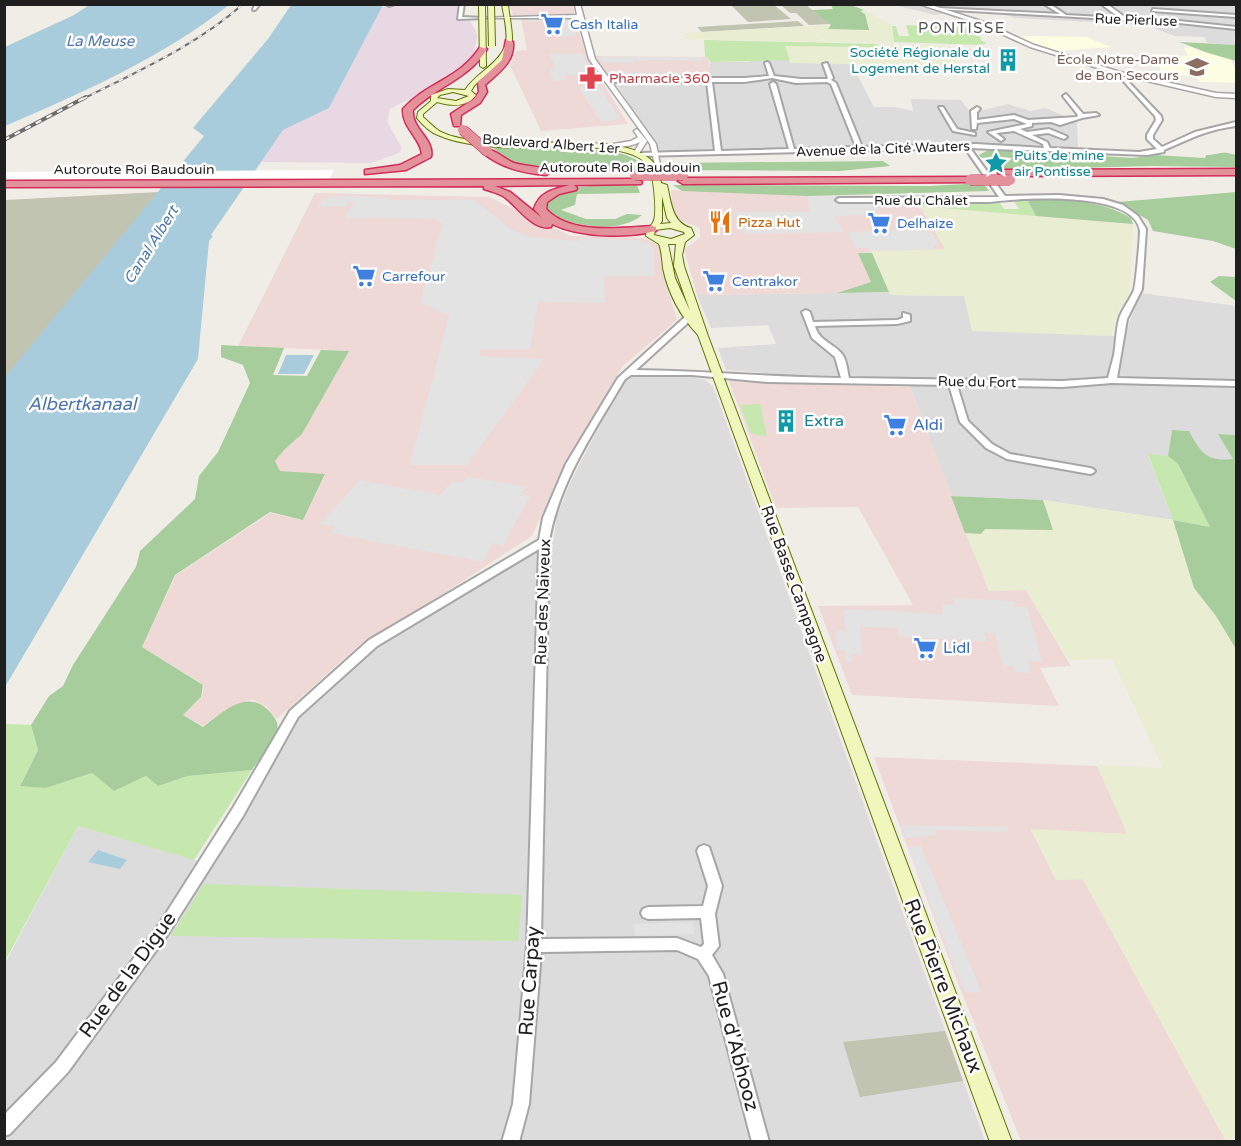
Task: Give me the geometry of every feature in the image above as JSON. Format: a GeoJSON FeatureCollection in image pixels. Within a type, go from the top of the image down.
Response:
{"type":"FeatureCollection","features":[{"type":"Feature","properties":{"kind":"highway"},"geometry":{"type":"LineString","coordinates":[[460,127],[456,114],[480,99],[483,92],[481,84],[506,60],[510,52],[505,43]]}},
{"type":"Feature","properties":{"kind":"highway"},"geometry":{"type":"LineString","coordinates":[[330,180],[393,170],[424,158],[428,151],[427,147],[408,120],[407,110],[419,98],[455,80],[470,68],[488,47]]}},
{"type":"Feature","properties":{"kind":"highway"},"geometry":{"type":"LineString","coordinates":[[411,105],[434,99]]}},
{"type":"Feature","properties":{"kind":"highway"},"geometry":{"type":"LineString","coordinates":[[459,102],[448,114],[450,119],[505,164],[524,170],[585,172],[592,175]]}},
{"type":"Feature","properties":{"kind":"highway","name":"Autoroute Roi Baudouin"},"geometry":{"type":"LineString","coordinates":[[4,178],[463,182],[1236,172]]}},
{"type":"Feature","properties":{"kind":"highway","name":"Autoroute Roi Baudouin"},"geometry":{"type":"LineString","coordinates":[[4,184],[592,175],[636,178]]}},
{"type":"Feature","properties":{"kind":"highway","name":"Autoroute Roi Baudouin"},"geometry":{"type":"LineString","coordinates":[[1006,176],[1236,178]]}},
{"type":"Feature","properties":{"kind":"highway"},"geometry":{"type":"LineString","coordinates":[[636,178],[555,192],[542,201],[542,212],[550,220],[585,229],[652,231]]}},
{"type":"Feature","properties":{"kind":"highway"},"geometry":{"type":"LineString","coordinates":[[463,182],[508,193],[535,218],[556,228],[582,233],[652,231]]}},
{"type":"Feature","properties":{"kind":"highway"},"geometry":{"type":"LineString","coordinates":[[585,229],[621,226],[647,216]]}},
{"type":"Feature","properties":{"kind":"main road"},"geometry":{"type":"LineString","coordinates":[[482,4],[482,18],[488,47]]}},
{"type":"Feature","properties":{"kind":"main road"},"geometry":{"type":"LineString","coordinates":[[451,90],[467,92],[473,94],[473,97],[448,103],[434,99],[439,93],[463,85],[483,66],[488,47],[491,4]]}},
{"type":"Feature","properties":{"kind":"main road"},"geometry":{"type":"LineString","coordinates":[[499,4],[500,27]]}},
{"type":"Feature","properties":{"kind":"main road"},"geometry":{"type":"LineString","coordinates":[[467,92],[471,85],[503,55],[507,18],[505,4]]}},
{"type":"Feature","properties":{"kind":"main road","name":"Boulevard Albert 1er"},"geometry":{"type":"LineString","coordinates":[[434,99],[420,116],[425,124],[438,133],[474,142],[607,147],[639,154]]}},
{"type":"Feature","properties":{"kind":"main road","name":"Boulevard Albert 1er"},"geometry":{"type":"LineString","coordinates":[[448,103],[433,107],[427,117],[439,128],[455,135],[496,141],[611,146],[639,154]]}},
{"type":"Feature","properties":{"kind":"main road"},"geometry":{"type":"LineString","coordinates":[[543,146],[609,150],[637,158],[648,168],[652,187],[658,221],[652,231]]}},
{"type":"Feature","properties":{"kind":"main road"},"geometry":{"type":"LineString","coordinates":[[639,154],[659,169]]}},
{"type":"Feature","properties":{"kind":"main road"},"geometry":{"type":"LineString","coordinates":[[639,154],[653,167],[655,202],[647,216]]}},
{"type":"Feature","properties":{"kind":"main road","name":"Rue Basse Campagne"},"geometry":{"type":"LineString","coordinates":[[659,169],[671,218],[690,235],[681,241],[678,248],[679,266],[885,832]]}},
{"type":"Feature","properties":{"kind":"main road"},"geometry":{"type":"LineString","coordinates":[[652,231],[679,226]]}},
{"type":"Feature","properties":{"kind":"main road"},"geometry":{"type":"LineString","coordinates":[[652,231],[662,241],[681,241]]}},
{"type":"Feature","properties":{"kind":"main road","name":"Rue Basse Campagne"},"geometry":{"type":"LineString","coordinates":[[662,241],[666,248],[670,274],[682,310],[703,336]]}},
{"type":"Feature","properties":{"kind":"main road","name":"Rue Pierre Michaux"},"geometry":{"type":"LineString","coordinates":[[885,832],[1001,1142]]}},
{"type":"Feature","properties":{"kind":"street"},"geometry":{"type":"LineString","coordinates":[[254,9],[258,4]]}},
{"type":"Feature","properties":{"kind":"street"},"geometry":{"type":"LineString","coordinates":[[462,4],[460,18],[580,16]]}},
{"type":"Feature","properties":{"kind":"street"},"geometry":{"type":"LineString","coordinates":[[577,4],[592,59],[606,80],[611,82],[648,136],[657,154]]}},
{"type":"Feature","properties":{"kind":"street"},"geometry":{"type":"LineString","coordinates":[[921,4],[993,27],[1035,47],[1129,78],[1216,95],[1236,96]]}},
{"type":"Feature","properties":{"kind":"street"},"geometry":{"type":"LineString","coordinates":[[1046,4],[1067,17]]}},
{"type":"Feature","properties":{"kind":"street"},"geometry":{"type":"LineString","coordinates":[[1103,4],[1127,21]]}},
{"type":"Feature","properties":{"kind":"street"},"geometry":{"type":"LineString","coordinates":[[1147,4],[1165,21]]}},
{"type":"Feature","properties":{"kind":"street"},"geometry":{"type":"LineString","coordinates":[[993,6],[998,13]]}},
{"type":"Feature","properties":{"kind":"street","name":"Rue Pierluse"},"geometry":{"type":"LineString","coordinates":[[935,7],[998,13],[1127,21],[1165,21],[1236,27]]}},
{"type":"Feature","properties":{"kind":"street","name":"Rue Pierluse"},"geometry":{"type":"LineString","coordinates":[[945,11],[964,9]]}},
{"type":"Feature","properties":{"kind":"street"},"geometry":{"type":"LineString","coordinates":[[1023,9],[1030,15]]}},
{"type":"Feature","properties":{"kind":"street"},"geometry":{"type":"LineString","coordinates":[[1153,10],[1236,16]]}},
{"type":"Feature","properties":{"kind":"street"},"geometry":{"type":"LineString","coordinates":[[767,63],[772,77]]}},
{"type":"Feature","properties":{"kind":"street"},"geometry":{"type":"LineString","coordinates":[[825,64],[831,78],[828,80]]}},
{"type":"Feature","properties":{"kind":"street"},"geometry":{"type":"LineString","coordinates":[[744,81],[772,77],[802,81]]}},
{"type":"Feature","properties":{"kind":"street"},"geometry":{"type":"LineString","coordinates":[[1129,78],[1160,120],[1150,135],[1150,139],[1162,151],[1176,142],[1206,130],[1236,124]]}},
{"type":"Feature","properties":{"kind":"street"},"geometry":{"type":"LineString","coordinates":[[606,80],[744,81],[773,84],[828,80],[833,83],[860,149]]}},
{"type":"Feature","properties":{"kind":"street"},"geometry":{"type":"LineString","coordinates":[[606,80],[604,81],[644,142],[639,154]]}},
{"type":"Feature","properties":{"kind":"street"},"geometry":{"type":"LineString","coordinates":[[710,81],[718,153]]}},
{"type":"Feature","properties":{"kind":"street"},"geometry":{"type":"LineString","coordinates":[[773,84],[792,151]]}},
{"type":"Feature","properties":{"kind":"street"},"geometry":{"type":"LineString","coordinates":[[1066,96],[1081,116]]}},
{"type":"Feature","properties":{"kind":"street"},"geometry":{"type":"LineString","coordinates":[[941,108],[955,130],[974,134]]}},
{"type":"Feature","properties":{"kind":"street"},"geometry":{"type":"LineString","coordinates":[[976,146],[974,111],[977,109]]}},
{"type":"Feature","properties":{"kind":"street"},"geometry":{"type":"LineString","coordinates":[[975,122],[1014,117],[1028,122],[1068,120],[1096,115]]}},
{"type":"Feature","properties":{"kind":"street"},"geometry":{"type":"LineString","coordinates":[[1000,139],[991,132],[1030,125],[1028,122]]}},
{"type":"Feature","properties":{"kind":"street"},"geometry":{"type":"LineString","coordinates":[[1015,129],[1045,144],[1048,149]]}},
{"type":"Feature","properties":{"kind":"street"},"geometry":{"type":"LineString","coordinates":[[1027,134],[1049,131],[1064,137]]}},
{"type":"Feature","properties":{"kind":"street"},"geometry":{"type":"LineString","coordinates":[[611,146],[633,143],[642,138]]}},
{"type":"Feature","properties":{"kind":"street"},"geometry":{"type":"LineString","coordinates":[[966,146],[1003,198]]}},
{"type":"Feature","properties":{"kind":"street","name":"Avenue de la Cité Wauters"},"geometry":{"type":"LineString","coordinates":[[639,154],[966,146],[1139,154],[1162,151]]}},
{"type":"Feature","properties":{"kind":"street","name":"Rue Basse Campagne"},"geometry":{"type":"LineString","coordinates":[[657,154],[659,169]]}},
{"type":"Feature","properties":{"kind":"street","name":"Rue du Châlet"},"geometry":{"type":"LineString","coordinates":[[839,200],[1056,197],[1094,200],[1125,210],[1140,221],[1143,230],[1138,289],[1123,319],[1112,380]]}},
{"type":"Feature","properties":{"kind":"street"},"geometry":{"type":"LineString","coordinates":[[806,312],[813,335],[839,356],[845,379]]}},
{"type":"Feature","properties":{"kind":"street"},"geometry":{"type":"LineString","coordinates":[[810,324],[897,322],[907,319],[906,315]]}},
{"type":"Feature","properties":{"kind":"street","name":"Rue des Naiveux"},"geometry":{"type":"LineString","coordinates":[[536,819],[544,541],[548,518],[571,464],[622,378],[688,319]]}},
{"type":"Feature","properties":{"kind":"street"},"geometry":{"type":"LineString","coordinates":[[628,372],[718,375]]}},
{"type":"Feature","properties":{"kind":"street","name":"Rue du Fort"},"geometry":{"type":"LineString","coordinates":[[718,375],[744,378],[1062,384],[1112,380],[1236,383]]}},
{"type":"Feature","properties":{"kind":"street"},"geometry":{"type":"LineString","coordinates":[[952,381],[964,422],[989,446],[1006,456],[1090,471]]}},
{"type":"Feature","properties":{"kind":"street","name":"Rue de la Digue"},"geometry":{"type":"LineString","coordinates":[[4,1128],[62,1067],[163,930],[238,812],[294,714],[373,643],[544,541]]}},
{"type":"Feature","properties":{"kind":"street","name":"Rue Carpay"},"geometry":{"type":"LineString","coordinates":[[510,1142],[521,1104],[534,946],[536,819]]}},
{"type":"Feature","properties":{"kind":"street"},"geometry":{"type":"LineString","coordinates":[[534,946],[677,944],[703,954],[712,946],[708,914],[715,886],[704,850]]}},
{"type":"Feature","properties":{"kind":"street"},"geometry":{"type":"LineString","coordinates":[[648,913],[701,911],[708,914]]}},
{"type":"Feature","properties":{"kind":"street","name":"Rue d'Abhooz"},"geometry":{"type":"LineString","coordinates":[[703,954],[716,974],[761,1142]]}},
{"type":"Feature","properties":{"kind":"shaded area"},"geometry":{"type":"Polygon","coordinates":[[[393,4],[458,5],[456,21],[470,21],[477,37],[473,59],[446,80],[390,109],[387,122],[402,148],[399,153],[371,163],[261,162],[283,130],[329,108],[382,7],[392,7],[393,4]]]}},
{"type":"Feature","properties":{"kind":"shaded area"},"geometry":{"type":"Polygon","coordinates":[[[510,5],[574,5],[574,18],[588,59],[628,124],[541,131],[510,65],[516,51],[527,50],[521,19],[514,19],[510,5]]]}},
{"type":"Feature","properties":{"kind":"shaded area"},"geometry":{"type":"Polygon","coordinates":[[[731,5],[774,5],[791,19],[748,22],[731,5]]]}},
{"type":"Feature","properties":{"kind":"shaded area"},"geometry":{"type":"Polygon","coordinates":[[[781,5],[806,5],[830,24],[809,25],[796,13],[790,13],[781,5]]]}},
{"type":"Feature","properties":{"kind":"shaded area"},"geometry":{"type":"Polygon","coordinates":[[[894,5],[1236,5],[1234,40],[1236,45],[1207,43],[1205,37],[1175,36],[1145,25],[1016,18],[998,13],[963,11],[935,15],[894,5]]]}},
{"type":"Feature","properties":{"kind":"shaded area"},"geometry":{"type":"Polygon","coordinates":[[[864,10],[891,25],[894,43],[826,42],[809,26],[831,25],[829,28],[864,10]]]}},
{"type":"Feature","properties":{"kind":"shaded area"},"geometry":{"type":"Polygon","coordinates":[[[562,18],[574,21],[576,36],[561,37],[559,27],[555,27],[554,21],[526,22],[528,19],[562,18]]]}},
{"type":"Feature","properties":{"kind":"shaded area"},"geometry":{"type":"Polygon","coordinates":[[[798,21],[804,26],[702,32],[697,27],[798,21]]]}},
{"type":"Feature","properties":{"kind":"shaded area"},"geometry":{"type":"Polygon","coordinates":[[[808,26],[824,42],[685,39],[684,33],[808,26]]]}},
{"type":"Feature","properties":{"kind":"shaded area"},"geometry":{"type":"Polygon","coordinates":[[[1015,36],[1086,37],[1111,47],[1055,51],[1015,36]]]}},
{"type":"Feature","properties":{"kind":"shaded area"},"geometry":{"type":"Polygon","coordinates":[[[877,44],[950,46],[960,66],[790,63],[784,46],[878,47],[877,44]]]}},
{"type":"Feature","properties":{"kind":"shaded area","name":"École Notre-Dame de Bon Secours"},"geometry":{"type":"Polygon","coordinates":[[[1191,47],[1231,60],[1236,71],[1236,83],[1199,82],[1196,76],[1161,74],[1156,54],[1188,56],[1184,48],[1191,47]]]}},
{"type":"Feature","properties":{"kind":"shaded area"},"geometry":{"type":"Polygon","coordinates":[[[582,53],[593,74],[564,76],[566,80],[554,81],[549,69],[556,68],[549,54],[582,53]]]}},
{"type":"Feature","properties":{"kind":"shaded area"},"geometry":{"type":"Polygon","coordinates":[[[591,56],[708,57],[711,73],[601,72],[591,56]]]}},
{"type":"Feature","properties":{"kind":"shaded area"},"geometry":{"type":"Polygon","coordinates":[[[597,57],[701,57],[703,61],[634,60],[633,63],[604,63],[597,57]]]}},
{"type":"Feature","properties":{"kind":"shaded area"},"geometry":{"type":"Polygon","coordinates":[[[757,59],[790,60],[791,63],[851,63],[874,107],[894,107],[913,111],[911,99],[961,100],[969,111],[976,112],[1008,104],[1030,111],[1045,108],[1077,121],[1078,151],[986,144],[661,153],[613,79],[601,72],[710,73],[710,62],[749,62],[757,59]]]}},
{"type":"Feature","properties":{"kind":"shaded area"},"geometry":{"type":"Polygon","coordinates":[[[598,84],[620,119],[601,122],[578,87],[598,84]]]}},
{"type":"Feature","properties":{"kind":"shaded area"},"geometry":{"type":"Polygon","coordinates":[[[671,190],[840,196],[843,201],[917,201],[946,249],[859,253],[871,282],[837,293],[697,295],[684,249],[700,238],[700,228],[679,220],[672,208],[671,190]]]}},
{"type":"Feature","properties":{"kind":"shaded area"},"geometry":{"type":"Polygon","coordinates":[[[159,192],[105,257],[5,378],[5,200],[159,192]]]}},
{"type":"Feature","properties":{"kind":"shaded area"},"geometry":{"type":"Polygon","coordinates":[[[315,193],[489,197],[571,236],[644,238],[660,246],[667,287],[677,320],[622,367],[560,475],[532,536],[359,645],[277,719],[267,707],[252,699],[226,709],[203,726],[183,715],[202,697],[204,685],[142,647],[176,575],[270,513],[303,520],[325,475],[280,471],[275,461],[302,434],[349,351],[238,346],[315,193]]]}},
{"type":"Feature","properties":{"kind":"shaded area"},"geometry":{"type":"Polygon","coordinates":[[[808,196],[840,196],[844,203],[875,203],[879,210],[871,212],[872,215],[834,216],[844,232],[744,234],[734,212],[809,212],[808,196]]]}},
{"type":"Feature","properties":{"kind":"shaded area"},"geometry":{"type":"Polygon","coordinates":[[[325,197],[388,198],[387,200],[474,200],[511,229],[530,237],[578,241],[581,238],[637,240],[647,243],[654,249],[654,276],[604,276],[605,303],[538,302],[530,349],[480,349],[480,356],[544,359],[467,465],[410,465],[449,316],[420,302],[443,223],[435,219],[345,218],[354,202],[348,202],[347,206],[318,207],[325,197]]]}},
{"type":"Feature","properties":{"kind":"shaded area"},"geometry":{"type":"Polygon","coordinates":[[[920,206],[1133,224],[1130,291],[1128,299],[1119,309],[1111,336],[972,331],[964,296],[890,295],[871,251],[945,249],[920,206]]]}},
{"type":"Feature","properties":{"kind":"shaded area"},"geometry":{"type":"Polygon","coordinates":[[[925,230],[927,233],[932,233],[939,245],[933,245],[934,249],[871,251],[869,248],[856,248],[847,232],[925,230]]]}},
{"type":"Feature","properties":{"kind":"shaded area"},"geometry":{"type":"Polygon","coordinates":[[[889,292],[891,295],[964,296],[1117,337],[1105,384],[1141,293],[1236,306],[1236,435],[1219,434],[1234,460],[1217,460],[1202,454],[1189,431],[1172,430],[1168,456],[1148,455],[1173,520],[1043,500],[951,496],[909,384],[1100,383],[806,376],[726,370],[718,348],[776,344],[768,325],[711,328],[697,295],[889,292]]]}},
{"type":"Feature","properties":{"kind":"shaded area"},"geometry":{"type":"Polygon","coordinates":[[[626,375],[692,377],[705,380],[713,386],[985,1141],[5,1142],[5,963],[78,826],[209,864],[297,715],[374,645],[554,539],[556,518],[571,481],[626,375]]]}},
{"type":"Feature","properties":{"kind":"shaded area"},"geometry":{"type":"Polygon","coordinates":[[[729,381],[910,387],[989,591],[1026,590],[1071,666],[1040,668],[1059,706],[852,695],[818,606],[913,605],[858,507],[776,508],[729,381]]]}},
{"type":"Feature","properties":{"kind":"shaded area"},"geometry":{"type":"Polygon","coordinates":[[[468,477],[528,487],[520,493],[530,496],[503,546],[493,543],[482,562],[330,533],[334,526],[320,524],[360,480],[440,495],[451,482],[462,483],[468,477]]]}},
{"type":"Feature","properties":{"kind":"shaded area"},"geometry":{"type":"Polygon","coordinates":[[[1043,500],[1173,520],[1194,588],[1216,616],[1236,649],[1236,1141],[1226,1141],[1083,879],[1056,880],[1031,829],[1127,834],[1097,765],[1163,768],[1112,659],[1068,660],[1026,590],[990,591],[965,533],[981,534],[985,529],[1053,530],[1043,500]]]}},
{"type":"Feature","properties":{"kind":"shaded area"},"geometry":{"type":"Polygon","coordinates":[[[953,598],[1013,601],[1016,607],[1027,607],[1042,662],[1028,661],[1031,673],[1015,672],[1013,666],[1003,666],[995,633],[984,633],[987,642],[899,636],[897,628],[860,627],[862,655],[852,654],[852,663],[846,662],[845,651],[836,650],[836,630],[845,631],[844,609],[943,614],[943,604],[955,605],[953,598]]]}},
{"type":"Feature","properties":{"kind":"shaded area"},"geometry":{"type":"Polygon","coordinates":[[[874,757],[1097,766],[1128,834],[1031,830],[1056,880],[1083,879],[1226,1141],[1021,1141],[960,988],[874,757]]]}},
{"type":"Feature","properties":{"kind":"shaded area"},"geometry":{"type":"Polygon","coordinates":[[[901,825],[1007,827],[1008,832],[935,830],[937,835],[905,838],[901,825]]]}},
{"type":"Feature","properties":{"kind":"shaded area"},"geometry":{"type":"Polygon","coordinates":[[[921,846],[981,991],[968,993],[963,988],[908,847],[921,846]]]}},
{"type":"Feature","properties":{"kind":"shaded area"},"geometry":{"type":"Polygon","coordinates":[[[693,922],[694,934],[635,936],[634,924],[693,922]]]}},
{"type":"Feature","properties":{"kind":"shaded area"},"geometry":{"type":"Polygon","coordinates":[[[945,1031],[963,1081],[860,1097],[843,1042],[945,1031]]]}},
{"type":"Feature","properties":{"kind":"green space"},"geometry":{"type":"Polygon","coordinates":[[[831,5],[851,5],[864,10],[860,11],[865,14],[869,30],[828,29],[831,25],[812,10],[833,9],[831,5]]]}},
{"type":"Feature","properties":{"kind":"green space"},"geometry":{"type":"Polygon","coordinates":[[[906,25],[970,28],[966,34],[980,36],[982,41],[987,43],[982,45],[894,42],[892,26],[896,26],[899,36],[909,36],[906,25]]]}},
{"type":"Feature","properties":{"kind":"green space"},"geometry":{"type":"Polygon","coordinates":[[[704,40],[877,44],[878,47],[785,46],[790,60],[710,62],[708,57],[705,57],[704,40]]]}},
{"type":"Feature","properties":{"kind":"green space"},"geometry":{"type":"Polygon","coordinates":[[[1180,42],[1236,45],[1236,61],[1205,52],[1180,42]]]}},
{"type":"Feature","properties":{"kind":"green space"},"geometry":{"type":"Polygon","coordinates":[[[492,147],[570,148],[614,152],[630,157],[639,163],[632,163],[632,166],[643,166],[644,171],[576,171],[541,168],[508,160],[492,147]]]}},
{"type":"Feature","properties":{"kind":"green space"},"geometry":{"type":"Polygon","coordinates":[[[990,149],[1133,158],[1155,155],[1205,158],[1206,155],[1226,153],[1236,155],[1236,167],[1152,166],[992,170],[979,155],[990,149]]]}},
{"type":"Feature","properties":{"kind":"green space"},"geometry":{"type":"Polygon","coordinates":[[[883,161],[890,166],[840,171],[673,170],[671,163],[883,161]]]}},
{"type":"Feature","properties":{"kind":"green space"},"geometry":{"type":"Polygon","coordinates":[[[983,183],[989,191],[808,196],[682,191],[673,185],[930,186],[983,183]]]}},
{"type":"Feature","properties":{"kind":"green space"},"geometry":{"type":"Polygon","coordinates":[[[601,185],[637,185],[640,193],[577,194],[575,205],[561,210],[586,219],[615,219],[627,214],[642,215],[621,225],[608,227],[582,225],[547,213],[545,203],[565,191],[601,185]]]}},
{"type":"Feature","properties":{"kind":"green space"},"geometry":{"type":"Polygon","coordinates":[[[1236,192],[1236,249],[1213,241],[1153,231],[1148,220],[1118,202],[1236,192]]]}},
{"type":"Feature","properties":{"kind":"green space"},"geometry":{"type":"Polygon","coordinates":[[[1027,199],[1036,216],[920,206],[917,202],[999,202],[1004,209],[1019,209],[1014,201],[1027,199]]]}},
{"type":"Feature","properties":{"kind":"green space"},"geometry":{"type":"Polygon","coordinates":[[[1027,199],[1068,200],[1094,204],[1131,218],[1133,224],[1036,216],[1027,199]]]}},
{"type":"Feature","properties":{"kind":"green space"},"geometry":{"type":"Polygon","coordinates":[[[858,253],[872,253],[889,292],[837,293],[871,282],[858,253]]]}},
{"type":"Feature","properties":{"kind":"green space"},"geometry":{"type":"Polygon","coordinates":[[[1219,276],[1236,277],[1236,301],[1210,282],[1219,276]]]}},
{"type":"Feature","properties":{"kind":"green space"},"geometry":{"type":"Polygon","coordinates":[[[221,345],[284,348],[273,375],[307,376],[321,350],[349,351],[302,434],[275,461],[280,471],[325,474],[303,520],[270,512],[175,575],[142,647],[203,685],[201,697],[183,715],[203,727],[236,704],[254,702],[262,705],[274,717],[277,726],[276,734],[252,770],[188,776],[158,786],[146,776],[114,791],[92,773],[46,788],[20,786],[38,750],[31,725],[49,696],[63,686],[73,665],[136,567],[140,551],[195,499],[199,476],[218,452],[250,383],[243,365],[221,357],[221,345]]]}},
{"type":"Feature","properties":{"kind":"green space"},"geometry":{"type":"Polygon","coordinates":[[[760,404],[767,436],[751,434],[740,405],[760,404]]]}},
{"type":"Feature","properties":{"kind":"green space"},"geometry":{"type":"Polygon","coordinates":[[[1172,430],[1189,431],[1205,454],[1224,460],[1233,459],[1218,434],[1236,435],[1236,649],[1216,616],[1194,588],[1173,520],[1210,527],[1178,464],[1168,456],[1172,430]]]}},
{"type":"Feature","properties":{"kind":"green space"},"geometry":{"type":"Polygon","coordinates":[[[1148,454],[1168,456],[1178,464],[1210,527],[1173,520],[1148,454]]]}},
{"type":"Feature","properties":{"kind":"green space"},"geometry":{"type":"Polygon","coordinates":[[[951,496],[1043,500],[1053,530],[985,529],[981,534],[965,533],[951,496]]]}},
{"type":"Feature","properties":{"kind":"green space"},"geometry":{"type":"Polygon","coordinates":[[[5,724],[31,725],[38,750],[20,785],[46,788],[92,773],[114,791],[146,776],[158,786],[188,776],[252,770],[194,860],[78,826],[5,961],[5,724]]]}},
{"type":"Feature","properties":{"kind":"green space"},"geometry":{"type":"Polygon","coordinates":[[[204,884],[522,895],[518,941],[171,936],[204,884]]]}},
{"type":"Feature","properties":{"kind":"water","name":"La Meuse"},"geometry":{"type":"Polygon","coordinates":[[[89,5],[229,5],[177,41],[121,73],[5,126],[5,47],[74,15],[89,5]]]}},
{"type":"Feature","properties":{"kind":"water","name":"Albertkanaal"},"geometry":{"type":"Polygon","coordinates":[[[291,5],[383,5],[329,108],[283,130],[211,235],[213,236],[209,241],[198,359],[5,687],[5,377],[204,136],[193,128],[268,39],[291,5]]]}},
{"type":"Feature","properties":{"kind":"water"},"geometry":{"type":"Polygon","coordinates":[[[286,355],[314,355],[304,374],[278,374],[286,355]]]}},
{"type":"Feature","properties":{"kind":"water"},"geometry":{"type":"Polygon","coordinates":[[[98,850],[127,860],[120,869],[88,862],[98,850]]]}},
{"type":"Feature","properties":{"kind":"pier"},"geometry":{"type":"Polygon","coordinates":[[[334,170],[326,187],[5,188],[4,172],[334,170]]]}},
{"type":"Feature","properties":{"kind":"railway"},"geometry":{"type":"LineString","coordinates":[[83,99],[187,45],[243,4]]}},
{"type":"Feature","properties":{"kind":"railway"},"geometry":{"type":"LineString","coordinates":[[4,140],[86,97]]}},
{"type":"Feature","properties":{"kind":"place","name":"Cash Italia"},"geometry":{"type":"Point","coordinates":[552,24]}},
{"type":"Feature","properties":{"kind":"place","name":"Société Régionale du Logement de Herstal"},"geometry":{"type":"Point","coordinates":[1008,60]}},
{"type":"Feature","properties":{"kind":"place","name":"École Notre-Dame de Bon Secours"},"geometry":{"type":"Point","coordinates":[1197,67]}},
{"type":"Feature","properties":{"kind":"place","name":"Pharmacie 360"},"geometry":{"type":"Point","coordinates":[591,78]}},
{"type":"Feature","properties":{"kind":"place","name":"Puits de mine air Pontisse"},"geometry":{"type":"Point","coordinates":[996,163]}},
{"type":"Feature","properties":{"kind":"place","name":"Pizza Hut"},"geometry":{"type":"Point","coordinates":[720,222]}},
{"type":"Feature","properties":{"kind":"place","name":"Delhaize"},"geometry":{"type":"Point","coordinates":[879,223]}},
{"type":"Feature","properties":{"kind":"place","name":"Carrefour"},"geometry":{"type":"Point","coordinates":[364,276]}},
{"type":"Feature","properties":{"kind":"place","name":"Centrakor"},"geometry":{"type":"Point","coordinates":[714,281]}},
{"type":"Feature","properties":{"kind":"place","name":"Extra"},"geometry":{"type":"Point","coordinates":[786,421]}},
{"type":"Feature","properties":{"kind":"place","name":"Aldi"},"geometry":{"type":"Point","coordinates":[895,425]}},
{"type":"Feature","properties":{"kind":"place","name":"Lidl"},"geometry":{"type":"Point","coordinates":[925,648]}},
{"type":"Feature","properties":{"kind":"district","name":"PONTISSE"},"geometry":{"type":"Point","coordinates":[962,28]}},
{"type":"Feature","properties":{"kind":"water label","name":"Canal Albert"},"geometry":{"type":"Point","coordinates":[151,245]}}]}
